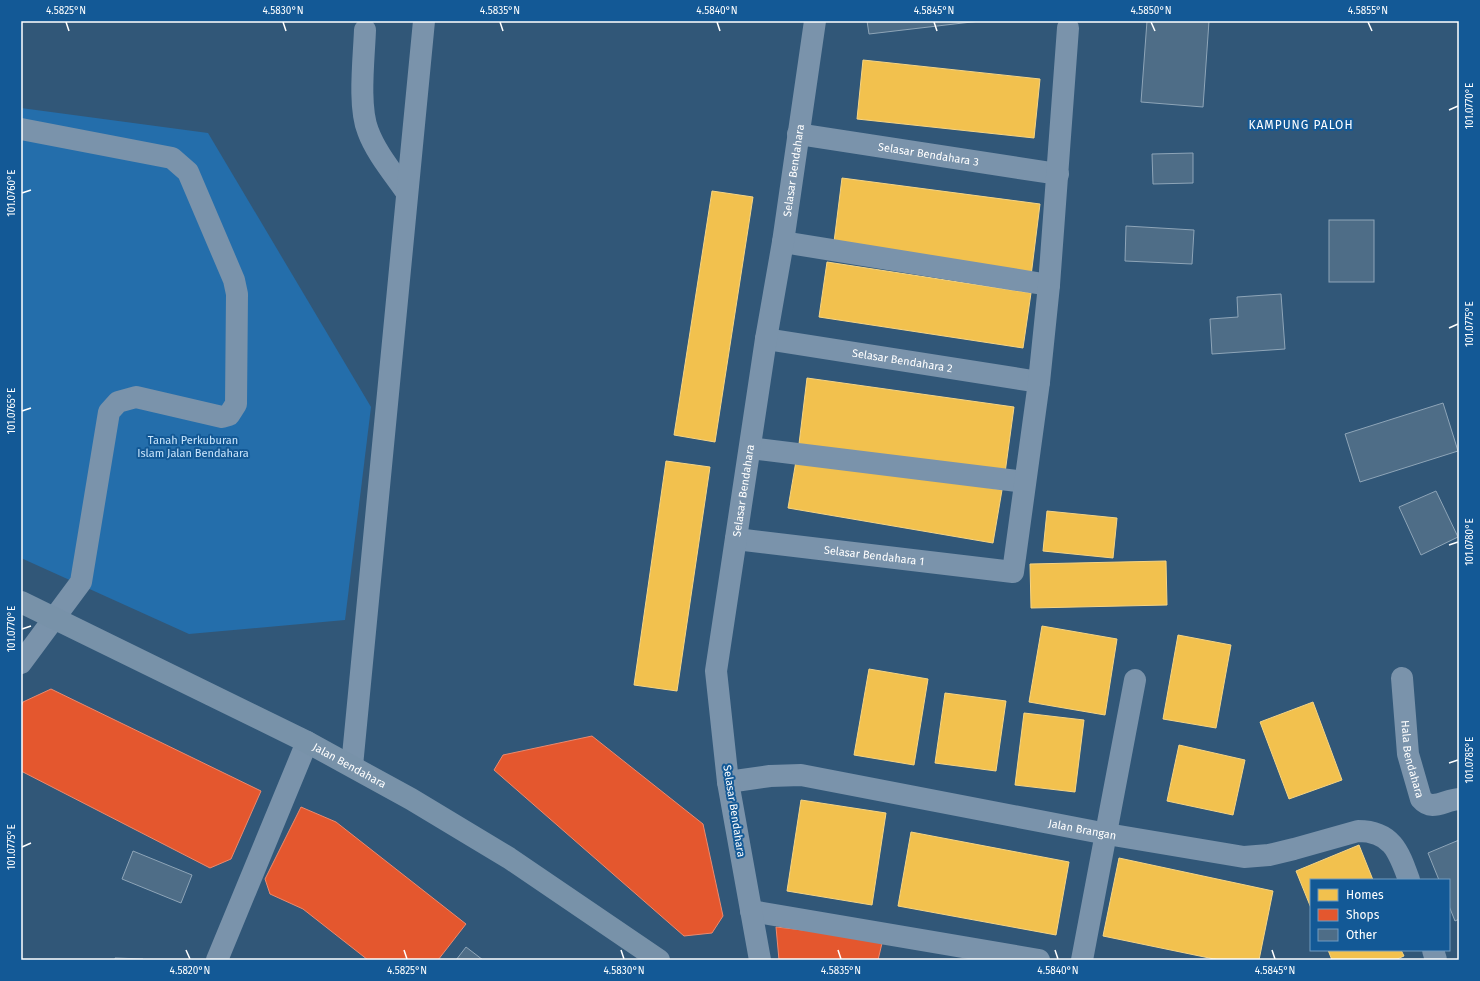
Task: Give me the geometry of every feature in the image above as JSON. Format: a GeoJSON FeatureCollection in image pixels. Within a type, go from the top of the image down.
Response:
{"type":"FeatureCollection","features":[{"type":"Feature","properties":{"kind":"main road","name":"Jalan Bendahara"},"geometry":{"type":"LineString","coordinates":[[21,602],[307,742],[352,766],[509,858],[659,960]]}},
{"type":"Feature","properties":{"kind":"street"},"geometry":{"type":"LineString","coordinates":[[352,766],[424,21]]}},
{"type":"Feature","properties":{"kind":"street","name":"Selasar Bendahara"},"geometry":{"type":"LineString","coordinates":[[760,960],[728,782],[716,670],[766,339],[783,242],[815,21]]}},
{"type":"Feature","properties":{"kind":"street"},"geometry":{"type":"LineString","coordinates":[[750,448],[1025,482],[1039,382],[1049,285],[1068,28]]}},
{"type":"Feature","properties":{"kind":"street"},"geometry":{"type":"LineString","coordinates":[[364,30],[364,112],[368,131],[377,149],[407,193]]}},
{"type":"Feature","properties":{"kind":"street"},"geometry":{"type":"LineString","coordinates":[[21,129],[172,158],[182,164],[188,172],[234,280],[238,304],[236,404],[229,415],[222,417],[136,397],[118,402],[109,412],[81,582],[21,663]]}},
{"type":"Feature","properties":{"kind":"street","name":"Selasar Bendahara 3"},"geometry":{"type":"LineString","coordinates":[[798,134],[1058,174]]}},
{"type":"Feature","properties":{"kind":"street"},"geometry":{"type":"LineString","coordinates":[[783,242],[1049,285]]}},
{"type":"Feature","properties":{"kind":"street","name":"Selasar Bendahara 2"},"geometry":{"type":"LineString","coordinates":[[766,339],[1039,382]]}},
{"type":"Feature","properties":{"kind":"street","name":"Selasar Bendahara 1"},"geometry":{"type":"LineString","coordinates":[[736,539],[1013,572],[1025,482]]}},
{"type":"Feature","properties":{"kind":"street","name":"Hala Bendahara"},"geometry":{"type":"LineString","coordinates":[[1402,678],[1408,754],[1421,798],[1425,804],[1431,806],[1459,799]]}},
{"type":"Feature","properties":{"kind":"street"},"geometry":{"type":"LineString","coordinates":[[1082,960],[1135,680]]}},
{"type":"Feature","properties":{"kind":"street"},"geometry":{"type":"LineString","coordinates":[[217,960],[307,742]]}},
{"type":"Feature","properties":{"kind":"street","name":"Jalan Brangan"},"geometry":{"type":"LineString","coordinates":[[728,782],[770,776],[801,775],[1107,834],[1244,857],[1269,855],[1358,831],[1372,831],[1384,836],[1395,847],[1409,879]]}},
{"type":"Feature","properties":{"kind":"street"},"geometry":{"type":"LineString","coordinates":[[752,911],[1039,960]]}},
{"type":"Feature","properties":{"kind":"green space","name":"Tanah Perkuburan Islam Jalan Bendahara"},"geometry":{"type":"Polygon","coordinates":[[[21,108],[208,133],[371,407],[345,620],[189,634],[21,558],[21,108]]]}},
{"type":"Feature","properties":{"kind":"building: Homes"},"geometry":{"type":"Polygon","coordinates":[[[863,60],[1040,79],[1034,138],[857,119],[863,60]]]}},
{"type":"Feature","properties":{"kind":"building: Homes"},"geometry":{"type":"Polygon","coordinates":[[[842,178],[1040,204],[1031,276],[833,250],[842,178]]]}},
{"type":"Feature","properties":{"kind":"building: Homes"},"geometry":{"type":"Polygon","coordinates":[[[712,191],[753,197],[715,442],[674,435],[712,191]]]}},
{"type":"Feature","properties":{"kind":"building: Homes"},"geometry":{"type":"Polygon","coordinates":[[[827,262],[1031,293],[1023,348],[819,317],[827,262]]]}},
{"type":"Feature","properties":{"kind":"building: Homes"},"geometry":{"type":"Polygon","coordinates":[[[807,378],[1014,407],[1005,473],[799,444],[807,378]]]}},
{"type":"Feature","properties":{"kind":"building: Homes"},"geometry":{"type":"Polygon","coordinates":[[[797,455],[1002,490],[993,543],[788,508],[797,455]]]}},
{"type":"Feature","properties":{"kind":"building: Homes"},"geometry":{"type":"Polygon","coordinates":[[[666,461],[710,467],[677,691],[634,685],[666,461]]]}},
{"type":"Feature","properties":{"kind":"building: Homes"},"geometry":{"type":"Polygon","coordinates":[[[1047,511],[1117,518],[1113,558],[1043,551],[1047,511]]]}},
{"type":"Feature","properties":{"kind":"building: Homes"},"geometry":{"type":"Polygon","coordinates":[[[1166,561],[1167,605],[1031,608],[1030,564],[1166,561]]]}},
{"type":"Feature","properties":{"kind":"building: Homes"},"geometry":{"type":"Polygon","coordinates":[[[1042,626],[1117,639],[1105,715],[1029,702],[1042,626]]]}},
{"type":"Feature","properties":{"kind":"building: Homes"},"geometry":{"type":"Polygon","coordinates":[[[1178,635],[1231,645],[1216,728],[1163,719],[1178,635]]]}},
{"type":"Feature","properties":{"kind":"building: Homes"},"geometry":{"type":"Polygon","coordinates":[[[869,669],[928,679],[914,765],[854,755],[869,669]]]}},
{"type":"Feature","properties":{"kind":"building: Homes"},"geometry":{"type":"Polygon","coordinates":[[[945,693],[1006,701],[996,771],[935,763],[945,693]]]}},
{"type":"Feature","properties":{"kind":"building: Homes"},"geometry":{"type":"Polygon","coordinates":[[[1313,702],[1342,780],[1289,799],[1260,722],[1313,702]]]}},
{"type":"Feature","properties":{"kind":"building: Homes"},"geometry":{"type":"Polygon","coordinates":[[[1024,713],[1084,720],[1075,792],[1015,785],[1024,713]]]}},
{"type":"Feature","properties":{"kind":"building: Homes"},"geometry":{"type":"Polygon","coordinates":[[[1179,745],[1245,760],[1233,815],[1167,801],[1179,745]]]}},
{"type":"Feature","properties":{"kind":"building: Homes"},"geometry":{"type":"Polygon","coordinates":[[[801,800],[886,813],[872,905],[787,891],[801,800]]]}},
{"type":"Feature","properties":{"kind":"building: Homes"},"geometry":{"type":"Polygon","coordinates":[[[911,832],[1069,862],[1056,935],[898,906],[911,832]]]}},
{"type":"Feature","properties":{"kind":"building: Homes"},"geometry":{"type":"Polygon","coordinates":[[[1359,845],[1373,879],[1310,879],[1310,906],[1296,871],[1359,845]]]}},
{"type":"Feature","properties":{"kind":"building: Homes"},"geometry":{"type":"Polygon","coordinates":[[[1119,858],[1273,891],[1259,960],[1219,960],[1103,936],[1119,858]]]}},
{"type":"Feature","properties":{"kind":"building: Homes"},"geometry":{"type":"Polygon","coordinates":[[[1328,951],[1402,951],[1404,956],[1395,960],[1332,960],[1328,951]]]}},
{"type":"Feature","properties":{"kind":"building: Shops"},"geometry":{"type":"Polygon","coordinates":[[[51,689],[261,791],[231,859],[210,868],[21,771],[21,707],[23,702],[51,689]]]}},
{"type":"Feature","properties":{"kind":"building: Shops"},"geometry":{"type":"Polygon","coordinates":[[[592,736],[703,824],[723,916],[712,933],[684,936],[494,770],[503,755],[592,736]]]}},
{"type":"Feature","properties":{"kind":"building: Shops"},"geometry":{"type":"Polygon","coordinates":[[[301,807],[336,822],[466,924],[438,960],[368,960],[303,909],[270,894],[265,879],[301,807]]]}},
{"type":"Feature","properties":{"kind":"building: Shops"},"geometry":{"type":"Polygon","coordinates":[[[776,927],[883,939],[878,960],[779,960],[776,927]]]}},
{"type":"Feature","properties":{"kind":"building: Other"},"geometry":{"type":"Polygon","coordinates":[[[867,21],[980,21],[869,34],[867,21]]]}},
{"type":"Feature","properties":{"kind":"building: Other"},"geometry":{"type":"Polygon","coordinates":[[[1147,21],[1209,21],[1203,107],[1141,102],[1147,21]]]}},
{"type":"Feature","properties":{"kind":"building: Other"},"geometry":{"type":"Polygon","coordinates":[[[1193,153],[1193,183],[1153,184],[1152,154],[1193,153]]]}},
{"type":"Feature","properties":{"kind":"building: Other"},"geometry":{"type":"Polygon","coordinates":[[[1329,220],[1374,220],[1374,282],[1329,282],[1329,220]]]}},
{"type":"Feature","properties":{"kind":"building: Other"},"geometry":{"type":"Polygon","coordinates":[[[1126,226],[1194,230],[1192,264],[1125,261],[1126,226]]]}},
{"type":"Feature","properties":{"kind":"building: Other"},"geometry":{"type":"Polygon","coordinates":[[[1281,294],[1285,349],[1212,354],[1210,319],[1238,317],[1237,297],[1281,294]]]}},
{"type":"Feature","properties":{"kind":"building: Other"},"geometry":{"type":"Polygon","coordinates":[[[1443,403],[1458,451],[1360,482],[1345,434],[1443,403]]]}},
{"type":"Feature","properties":{"kind":"building: Other"},"geometry":{"type":"Polygon","coordinates":[[[1436,491],[1458,537],[1421,555],[1399,507],[1436,491]]]}},
{"type":"Feature","properties":{"kind":"building: Other"},"geometry":{"type":"Polygon","coordinates":[[[1459,840],[1459,919],[1455,921],[1450,908],[1450,879],[1439,879],[1428,853],[1459,840]]]}},
{"type":"Feature","properties":{"kind":"building: Other"},"geometry":{"type":"Polygon","coordinates":[[[133,851],[192,875],[181,903],[122,879],[133,851]]]}},
{"type":"Feature","properties":{"kind":"building: Other"},"geometry":{"type":"Polygon","coordinates":[[[466,947],[483,960],[456,960],[466,947]]]}},
{"type":"Feature","properties":{"kind":"building: Other"},"geometry":{"type":"Polygon","coordinates":[[[115,958],[143,959],[143,960],[115,960],[115,958]]]}},
{"type":"Feature","properties":{"kind":"district","name":"KAMPUNG PALOH"},"geometry":{"type":"Point","coordinates":[1301,125]}}]}
